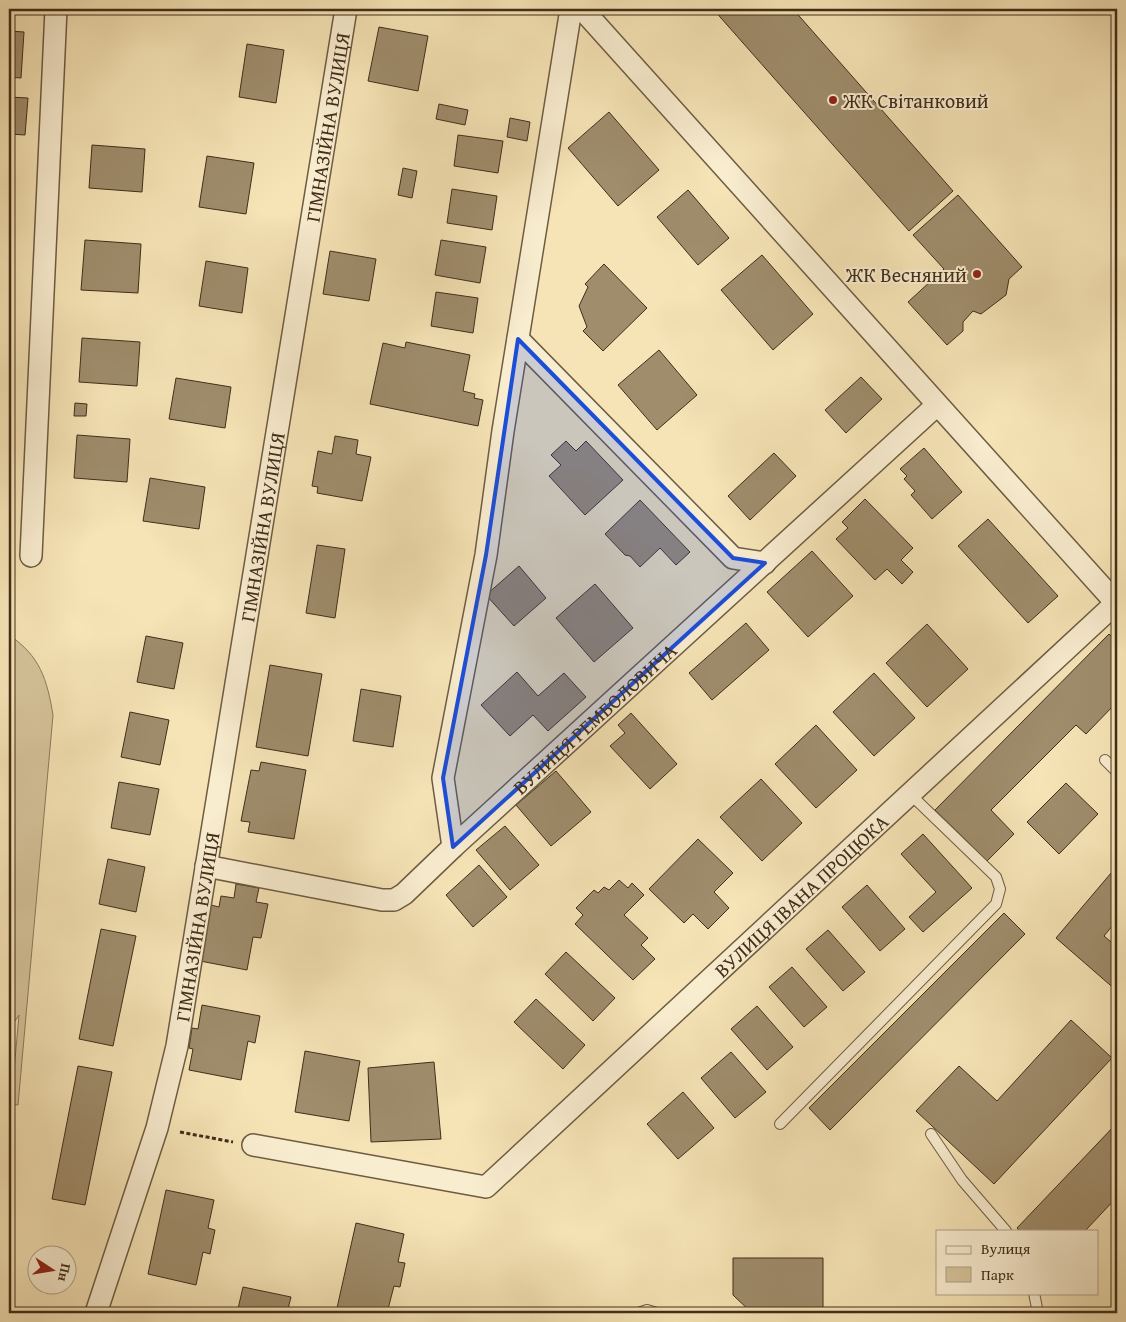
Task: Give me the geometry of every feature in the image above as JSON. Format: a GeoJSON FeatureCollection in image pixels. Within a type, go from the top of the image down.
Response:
{"type":"FeatureCollection","features":[{"type":"Feature","properties":{"kind":"street"},"geometry":{"type":"LineString","coordinates":[[31,556],[56,9]]}},
{"type":"Feature","properties":{"kind":"street","name":"ГІМНАЗІЙНА ВУЛИЦЯ"},"geometry":{"type":"LineString","coordinates":[[96,1313],[157,1128],[177,1046],[346,9]]}},
{"type":"Feature","properties":{"kind":"street"},"geometry":{"type":"LineString","coordinates":[[453,847],[443,778],[486,555],[518,339],[571,9]]}},
{"type":"Feature","properties":{"kind":"street"},"geometry":{"type":"LineString","coordinates":[[582,9],[1116,603]]}},
{"type":"Feature","properties":{"kind":"street"},"geometry":{"type":"LineString","coordinates":[[518,339],[733,558],[765,563]]}},
{"type":"Feature","properties":{"kind":"street","name":"ВУЛИЦЯ РЕМБОЛОВИЧА"},"geometry":{"type":"LineString","coordinates":[[206,866],[394,900],[404,894],[453,847],[937,405]]}},
{"type":"Feature","properties":{"kind":"street","name":"ВУЛИЦЯ ІВАНА ПРОЦЮКА"},"geometry":{"type":"LineString","coordinates":[[253,1145],[486,1187],[1116,603]]}},
{"type":"Feature","properties":{"kind":"lane"},"geometry":{"type":"LineString","coordinates":[[1105,760],[1117,772]]}},
{"type":"Feature","properties":{"kind":"lane"},"geometry":{"type":"LineString","coordinates":[[780,1124],[996,904],[1000,889],[996,877],[909,793]]}},
{"type":"Feature","properties":{"kind":"lane"},"geometry":{"type":"LineString","coordinates":[[931,1134],[962,1180],[1005,1230]]}},
{"type":"Feature","properties":{"kind":"lane"},"geometry":{"type":"LineString","coordinates":[[1034,1294],[1038,1313]]}},
{"type":"Feature","properties":{"kind":"lane"},"geometry":{"type":"LineString","coordinates":[[638,1313],[647,1310],[657,1313]]}},
{"type":"Feature","properties":{"kind":"path"},"geometry":{"type":"LineString","coordinates":[[157,1128],[253,1145]]}},
{"type":"Feature","properties":{"kind":"highlighted area"},"geometry":{"type":"Polygon","coordinates":[[[518,339],[733,558],[765,563],[453,847],[443,778],[486,555],[518,339]]]}},
{"type":"Feature","properties":{"kind":"green space"},"geometry":{"type":"Polygon","coordinates":[[[9,635],[28,651],[40,669],[45,679],[53,715],[18,1105],[11,1104],[19,1015],[9,1030],[9,635]]]}},
{"type":"Feature","properties":{"kind":"building","name":"ЖК Світанковий"},"geometry":{"type":"Polygon","coordinates":[[[713,9],[793,9],[953,191],[909,231],[713,9]]]}},
{"type":"Feature","properties":{"kind":"building"},"geometry":{"type":"Polygon","coordinates":[[[379,27],[428,36],[418,91],[368,81],[379,27]]]}},
{"type":"Feature","properties":{"kind":"building"},"geometry":{"type":"Polygon","coordinates":[[[9,31],[24,32],[21,78],[9,77],[9,31]]]}},
{"type":"Feature","properties":{"kind":"building"},"geometry":{"type":"Polygon","coordinates":[[[247,44],[284,50],[276,103],[239,97],[247,44]]]}},
{"type":"Feature","properties":{"kind":"building"},"geometry":{"type":"Polygon","coordinates":[[[9,97],[28,98],[25,135],[9,134],[9,97]]]}},
{"type":"Feature","properties":{"kind":"building"},"geometry":{"type":"Polygon","coordinates":[[[439,104],[468,110],[465,125],[436,119],[439,104]]]}},
{"type":"Feature","properties":{"kind":"building"},"geometry":{"type":"Polygon","coordinates":[[[609,112],[659,170],[618,206],[568,148],[609,112]]]}},
{"type":"Feature","properties":{"kind":"building"},"geometry":{"type":"Polygon","coordinates":[[[510,118],[530,122],[527,141],[507,137],[510,118]]]}},
{"type":"Feature","properties":{"kind":"building"},"geometry":{"type":"Polygon","coordinates":[[[458,135],[503,141],[498,173],[454,166],[458,135]]]}},
{"type":"Feature","properties":{"kind":"building"},"geometry":{"type":"Polygon","coordinates":[[[92,145],[145,149],[142,192],[89,188],[92,145]]]}},
{"type":"Feature","properties":{"kind":"building"},"geometry":{"type":"Polygon","coordinates":[[[207,156],[254,163],[246,214],[199,207],[207,156]]]}},
{"type":"Feature","properties":{"kind":"building"},"geometry":{"type":"Polygon","coordinates":[[[403,168],[417,171],[412,198],[398,195],[403,168]]]}},
{"type":"Feature","properties":{"kind":"building"},"geometry":{"type":"Polygon","coordinates":[[[452,189],[497,196],[492,230],[447,223],[452,189]]]}},
{"type":"Feature","properties":{"kind":"building"},"geometry":{"type":"Polygon","coordinates":[[[688,190],[729,238],[698,265],[657,217],[688,190]]]}},
{"type":"Feature","properties":{"kind":"building"},"geometry":{"type":"Polygon","coordinates":[[[9,192],[13,192],[9,247],[9,192]]]}},
{"type":"Feature","properties":{"kind":"building","name":"ЖК Весняний"},"geometry":{"type":"Polygon","coordinates":[[[958,195],[1022,267],[1009,279],[1006,295],[981,314],[973,311],[963,322],[963,331],[947,345],[908,302],[944,269],[913,235],[958,195]]]}},
{"type":"Feature","properties":{"kind":"building"},"geometry":{"type":"Polygon","coordinates":[[[85,240],[141,244],[138,293],[81,290],[85,240]]]}},
{"type":"Feature","properties":{"kind":"building"},"geometry":{"type":"Polygon","coordinates":[[[441,240],[486,247],[480,283],[435,275],[441,240]]]}},
{"type":"Feature","properties":{"kind":"building"},"geometry":{"type":"Polygon","coordinates":[[[330,251],[376,259],[369,301],[323,294],[330,251]]]}},
{"type":"Feature","properties":{"kind":"building"},"geometry":{"type":"Polygon","coordinates":[[[762,255],[813,314],[773,350],[721,290],[762,255]]]}},
{"type":"Feature","properties":{"kind":"building"},"geometry":{"type":"Polygon","coordinates":[[[206,261],[248,268],[242,313],[199,306],[206,261]]]}},
{"type":"Feature","properties":{"kind":"building"},"geometry":{"type":"Polygon","coordinates":[[[604,264],[647,308],[603,351],[583,331],[587,327],[579,306],[588,287],[585,284],[604,264]]]}},
{"type":"Feature","properties":{"kind":"building"},"geometry":{"type":"Polygon","coordinates":[[[436,292],[478,298],[473,333],[431,326],[436,292]]]}},
{"type":"Feature","properties":{"kind":"building"},"geometry":{"type":"Polygon","coordinates":[[[82,338],[140,342],[137,386],[79,382],[82,338]]]}},
{"type":"Feature","properties":{"kind":"building"},"geometry":{"type":"Polygon","coordinates":[[[406,342],[470,355],[463,391],[475,394],[474,398],[483,400],[478,426],[370,404],[383,343],[405,348],[406,342]]]}},
{"type":"Feature","properties":{"kind":"building"},"geometry":{"type":"Polygon","coordinates":[[[659,350],[697,395],[657,430],[618,385],[659,350]]]}},
{"type":"Feature","properties":{"kind":"building"},"geometry":{"type":"Polygon","coordinates":[[[861,377],[882,399],[846,433],[825,410],[861,377]]]}},
{"type":"Feature","properties":{"kind":"building"},"geometry":{"type":"Polygon","coordinates":[[[176,378],[231,387],[225,428],[169,419],[176,378]]]}},
{"type":"Feature","properties":{"kind":"building"},"geometry":{"type":"Polygon","coordinates":[[[75,403],[87,404],[86,416],[74,416],[75,403]]]}},
{"type":"Feature","properties":{"kind":"building"},"geometry":{"type":"Polygon","coordinates":[[[77,435],[130,439],[127,482],[74,478],[77,435]]]}},
{"type":"Feature","properties":{"kind":"building"},"geometry":{"type":"Polygon","coordinates":[[[335,436],[358,440],[356,454],[371,457],[362,501],[317,493],[318,487],[312,486],[318,451],[332,454],[335,436]]]}},
{"type":"Feature","properties":{"kind":"building"},"geometry":{"type":"Polygon","coordinates":[[[566,441],[576,451],[586,441],[623,480],[585,515],[549,476],[561,465],[551,455],[566,441]]]}},
{"type":"Feature","properties":{"kind":"building"},"geometry":{"type":"Polygon","coordinates":[[[924,448],[962,492],[932,519],[911,495],[915,491],[904,479],[907,476],[900,469],[924,448]]]}},
{"type":"Feature","properties":{"kind":"building"},"geometry":{"type":"Polygon","coordinates":[[[774,453],[796,476],[750,520],[728,496],[774,453]]]}},
{"type":"Feature","properties":{"kind":"building"},"geometry":{"type":"Polygon","coordinates":[[[150,478],[205,487],[199,529],[143,521],[150,478]]]}},
{"type":"Feature","properties":{"kind":"building"},"geometry":{"type":"Polygon","coordinates":[[[865,499],[913,548],[901,560],[913,572],[902,584],[887,569],[875,580],[836,539],[848,528],[842,522],[865,499]]]}},
{"type":"Feature","properties":{"kind":"building"},"geometry":{"type":"Polygon","coordinates":[[[640,500],[690,552],[676,565],[660,548],[640,567],[630,556],[625,555],[605,534],[640,500]]]}},
{"type":"Feature","properties":{"kind":"building"},"geometry":{"type":"Polygon","coordinates":[[[988,519],[1058,596],[1028,623],[958,546],[988,519]]]}},
{"type":"Feature","properties":{"kind":"building"},"geometry":{"type":"Polygon","coordinates":[[[317,545],[345,549],[335,618],[306,613],[317,545]]]}},
{"type":"Feature","properties":{"kind":"building"},"geometry":{"type":"Polygon","coordinates":[[[812,551],[853,596],[808,637],[767,592],[812,551]]]}},
{"type":"Feature","properties":{"kind":"building"},"geometry":{"type":"Polygon","coordinates":[[[519,566],[546,598],[514,626],[486,595],[519,566]]]}},
{"type":"Feature","properties":{"kind":"building"},"geometry":{"type":"Polygon","coordinates":[[[595,584],[633,628],[594,662],[556,618],[595,584]]]}},
{"type":"Feature","properties":{"kind":"building"},"geometry":{"type":"Polygon","coordinates":[[[746,623],[769,650],[712,700],[689,673],[746,623]]]}},
{"type":"Feature","properties":{"kind":"building"},"geometry":{"type":"Polygon","coordinates":[[[927,624],[968,669],[927,707],[886,663],[927,624]]]}},
{"type":"Feature","properties":{"kind":"building"},"geometry":{"type":"Polygon","coordinates":[[[1109,634],[1117,642],[1117,702],[1086,734],[1076,725],[991,810],[1014,834],[987,861],[935,810],[1109,634]]]}},
{"type":"Feature","properties":{"kind":"building"},"geometry":{"type":"Polygon","coordinates":[[[146,636],[183,643],[174,689],[137,682],[146,636]]]}},
{"type":"Feature","properties":{"kind":"building"},"geometry":{"type":"Polygon","coordinates":[[[270,665],[322,674],[308,756],[256,747],[270,665]]]}},
{"type":"Feature","properties":{"kind":"building"},"geometry":{"type":"Polygon","coordinates":[[[517,672],[538,696],[564,673],[586,697],[548,731],[533,715],[510,736],[481,705],[517,672]]]}},
{"type":"Feature","properties":{"kind":"building"},"geometry":{"type":"Polygon","coordinates":[[[874,673],[915,718],[874,756],[833,712],[874,673]]]}},
{"type":"Feature","properties":{"kind":"building"},"geometry":{"type":"Polygon","coordinates":[[[361,689],[401,696],[393,747],[353,741],[361,689]]]}},
{"type":"Feature","properties":{"kind":"building"},"geometry":{"type":"Polygon","coordinates":[[[130,712],[169,720],[160,765],[121,757],[130,712]]]}},
{"type":"Feature","properties":{"kind":"building"},"geometry":{"type":"Polygon","coordinates":[[[631,713],[677,764],[650,789],[610,746],[625,733],[618,725],[631,713]]]}},
{"type":"Feature","properties":{"kind":"building"},"geometry":{"type":"Polygon","coordinates":[[[816,725],[857,770],[816,808],[775,764],[816,725]]]}},
{"type":"Feature","properties":{"kind":"building"},"geometry":{"type":"Polygon","coordinates":[[[261,762],[306,770],[294,839],[248,832],[250,822],[241,821],[251,770],[259,771],[261,762]]]}},
{"type":"Feature","properties":{"kind":"building"},"geometry":{"type":"Polygon","coordinates":[[[556,771],[591,812],[551,846],[516,805],[556,771]]]}},
{"type":"Feature","properties":{"kind":"building"},"geometry":{"type":"Polygon","coordinates":[[[761,779],[802,823],[762,861],[720,817],[761,779]]]}},
{"type":"Feature","properties":{"kind":"building"},"geometry":{"type":"Polygon","coordinates":[[[119,782],[159,789],[150,835],[111,828],[119,782]]]}},
{"type":"Feature","properties":{"kind":"building"},"geometry":{"type":"Polygon","coordinates":[[[1066,783],[1098,814],[1059,854],[1027,822],[1066,783]]]}},
{"type":"Feature","properties":{"kind":"building"},"geometry":{"type":"Polygon","coordinates":[[[505,826],[539,865],[510,890],[476,850],[505,826]]]}},
{"type":"Feature","properties":{"kind":"building"},"geometry":{"type":"Polygon","coordinates":[[[923,834],[972,888],[923,932],[909,917],[936,892],[901,854],[923,834]]]}},
{"type":"Feature","properties":{"kind":"building"},"geometry":{"type":"Polygon","coordinates":[[[698,839],[733,873],[714,892],[729,908],[708,929],[693,914],[684,923],[649,889],[698,839]]]}},
{"type":"Feature","properties":{"kind":"building"},"geometry":{"type":"Polygon","coordinates":[[[108,859],[145,867],[136,912],[99,904],[108,859]]]}},
{"type":"Feature","properties":{"kind":"building"},"geometry":{"type":"Polygon","coordinates":[[[479,865],[507,897],[473,927],[446,895],[479,865]]]}},
{"type":"Feature","properties":{"kind":"building"},"geometry":{"type":"Polygon","coordinates":[[[1117,866],[1117,920],[1104,936],[1117,947],[1117,991],[1056,938],[1117,866]]]}},
{"type":"Feature","properties":{"kind":"building"},"geometry":{"type":"Polygon","coordinates":[[[619,880],[628,888],[632,883],[644,895],[624,915],[648,938],[641,945],[655,959],[633,980],[575,924],[583,915],[576,908],[594,890],[598,893],[604,887],[609,890],[619,880]]]}},
{"type":"Feature","properties":{"kind":"building"},"geometry":{"type":"Polygon","coordinates":[[[236,884],[259,888],[256,902],[268,904],[261,938],[253,937],[247,970],[200,961],[211,905],[219,907],[221,896],[234,898],[236,884]]]}},
{"type":"Feature","properties":{"kind":"building"},"geometry":{"type":"Polygon","coordinates":[[[867,885],[905,929],[880,951],[842,907],[867,885]]]}},
{"type":"Feature","properties":{"kind":"building"},"geometry":{"type":"Polygon","coordinates":[[[1004,913],[1025,934],[830,1130],[809,1108],[1004,913]]]}},
{"type":"Feature","properties":{"kind":"building"},"geometry":{"type":"Polygon","coordinates":[[[101,929],[136,936],[113,1046],[79,1039],[101,929]]]}},
{"type":"Feature","properties":{"kind":"building"},"geometry":{"type":"Polygon","coordinates":[[[828,930],[865,972],[843,991],[806,949],[828,930]]]}},
{"type":"Feature","properties":{"kind":"building"},"geometry":{"type":"Polygon","coordinates":[[[566,952],[615,998],[593,1021],[545,974],[566,952]]]}},
{"type":"Feature","properties":{"kind":"building"},"geometry":{"type":"Polygon","coordinates":[[[792,967],[827,1007],[804,1027],[769,987],[792,967]]]}},
{"type":"Feature","properties":{"kind":"building"},"geometry":{"type":"Polygon","coordinates":[[[536,999],[585,1045],[563,1069],[514,1022],[536,999]]]}},
{"type":"Feature","properties":{"kind":"building"},"geometry":{"type":"Polygon","coordinates":[[[202,1005],[260,1016],[255,1043],[248,1041],[241,1080],[189,1070],[193,1049],[189,1048],[192,1028],[198,1029],[202,1005]]]}},
{"type":"Feature","properties":{"kind":"building"},"geometry":{"type":"Polygon","coordinates":[[[757,1006],[793,1047],[767,1070],[731,1029],[757,1006]]]}},
{"type":"Feature","properties":{"kind":"building"},"geometry":{"type":"Polygon","coordinates":[[[1071,1020],[1112,1058],[994,1184],[916,1111],[959,1066],[997,1101],[1071,1020]]]}},
{"type":"Feature","properties":{"kind":"building"},"geometry":{"type":"Polygon","coordinates":[[[305,1051],[360,1061],[349,1121],[295,1112],[305,1051]]]}},
{"type":"Feature","properties":{"kind":"building"},"geometry":{"type":"Polygon","coordinates":[[[731,1052],[766,1092],[735,1118],[701,1078],[731,1052]]]}},
{"type":"Feature","properties":{"kind":"building"},"geometry":{"type":"Polygon","coordinates":[[[434,1062],[441,1139],[371,1142],[368,1068],[434,1062]]]}},
{"type":"Feature","properties":{"kind":"building"},"geometry":{"type":"Polygon","coordinates":[[[78,1066],[112,1072],[85,1205],[52,1199],[78,1066]]]}},
{"type":"Feature","properties":{"kind":"building"},"geometry":{"type":"Polygon","coordinates":[[[683,1092],[714,1128],[678,1159],[647,1124],[683,1092]]]}},
{"type":"Feature","properties":{"kind":"building"},"geometry":{"type":"Polygon","coordinates":[[[1117,1123],[1117,1197],[1086,1230],[1019,1230],[1017,1228],[1117,1123]]]}},
{"type":"Feature","properties":{"kind":"building"},"geometry":{"type":"Polygon","coordinates":[[[166,1190],[214,1200],[208,1228],[215,1230],[210,1254],[203,1252],[196,1285],[148,1274],[166,1190]]]}},
{"type":"Feature","properties":{"kind":"building"},"geometry":{"type":"Polygon","coordinates":[[[356,1223],[404,1234],[398,1262],[405,1263],[400,1287],[394,1286],[387,1313],[364,1313],[337,1308],[356,1223]]]}},
{"type":"Feature","properties":{"kind":"building"},"geometry":{"type":"Polygon","coordinates":[[[733,1258],[823,1258],[823,1313],[752,1313],[733,1295],[733,1258]]]}},
{"type":"Feature","properties":{"kind":"building"},"geometry":{"type":"Polygon","coordinates":[[[243,1287],[291,1297],[287,1313],[237,1313],[243,1287]]]}},
{"type":"Feature","properties":{"kind":"place","name":"ЖК Світанковий"},"geometry":{"type":"Point","coordinates":[833,100]}},
{"type":"Feature","properties":{"kind":"place","name":"ЖК Весняний"},"geometry":{"type":"Point","coordinates":[977,274]}}]}
